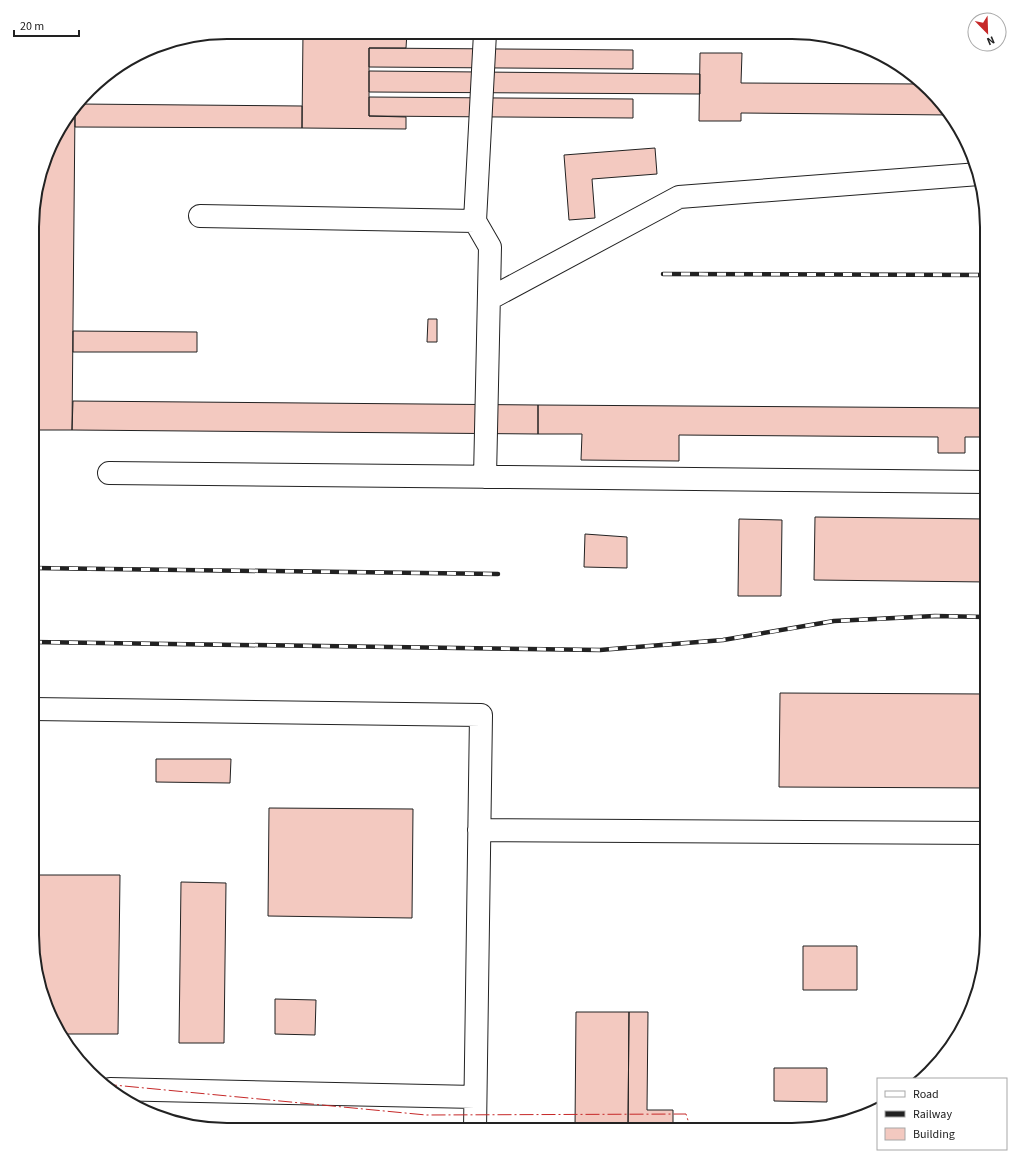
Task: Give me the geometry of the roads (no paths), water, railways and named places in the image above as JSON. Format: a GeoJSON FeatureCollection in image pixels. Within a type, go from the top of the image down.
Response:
{"type":"FeatureCollection","features":[{"type":"Feature","properties":{"kind":"street"},"geometry":{"type":"LineString","coordinates":[[485,39],[475,221],[490,247],[485,477]]}},
{"type":"Feature","properties":{"kind":"street"},"geometry":{"type":"LineString","coordinates":[[489,299],[679,197],[973,174]]}},
{"type":"Feature","properties":{"kind":"street"},"geometry":{"type":"LineString","coordinates":[[200,216],[475,221]]}},
{"type":"Feature","properties":{"kind":"street"},"geometry":{"type":"LineString","coordinates":[[109,473],[980,482]]}},
{"type":"Feature","properties":{"kind":"street"},"geometry":{"type":"LineString","coordinates":[[39,709],[481,716],[475,1123]]}},
{"type":"Feature","properties":{"kind":"street"},"geometry":{"type":"LineString","coordinates":[[479,830],[980,833]]}},
{"type":"Feature","properties":{"kind":"street"},"geometry":{"type":"LineString","coordinates":[[120,1089],[475,1097]]}},
{"type":"Feature","properties":{"kind":"railway"},"geometry":{"type":"LineString","coordinates":[[663,274],[980,275]]}},
{"type":"Feature","properties":{"kind":"railway"},"geometry":{"type":"LineString","coordinates":[[39,568],[498,574]]}},
{"type":"Feature","properties":{"kind":"railway"},"geometry":{"type":"LineString","coordinates":[[39,642],[600,650],[723,640],[834,621],[935,616],[980,617]]}}]}
